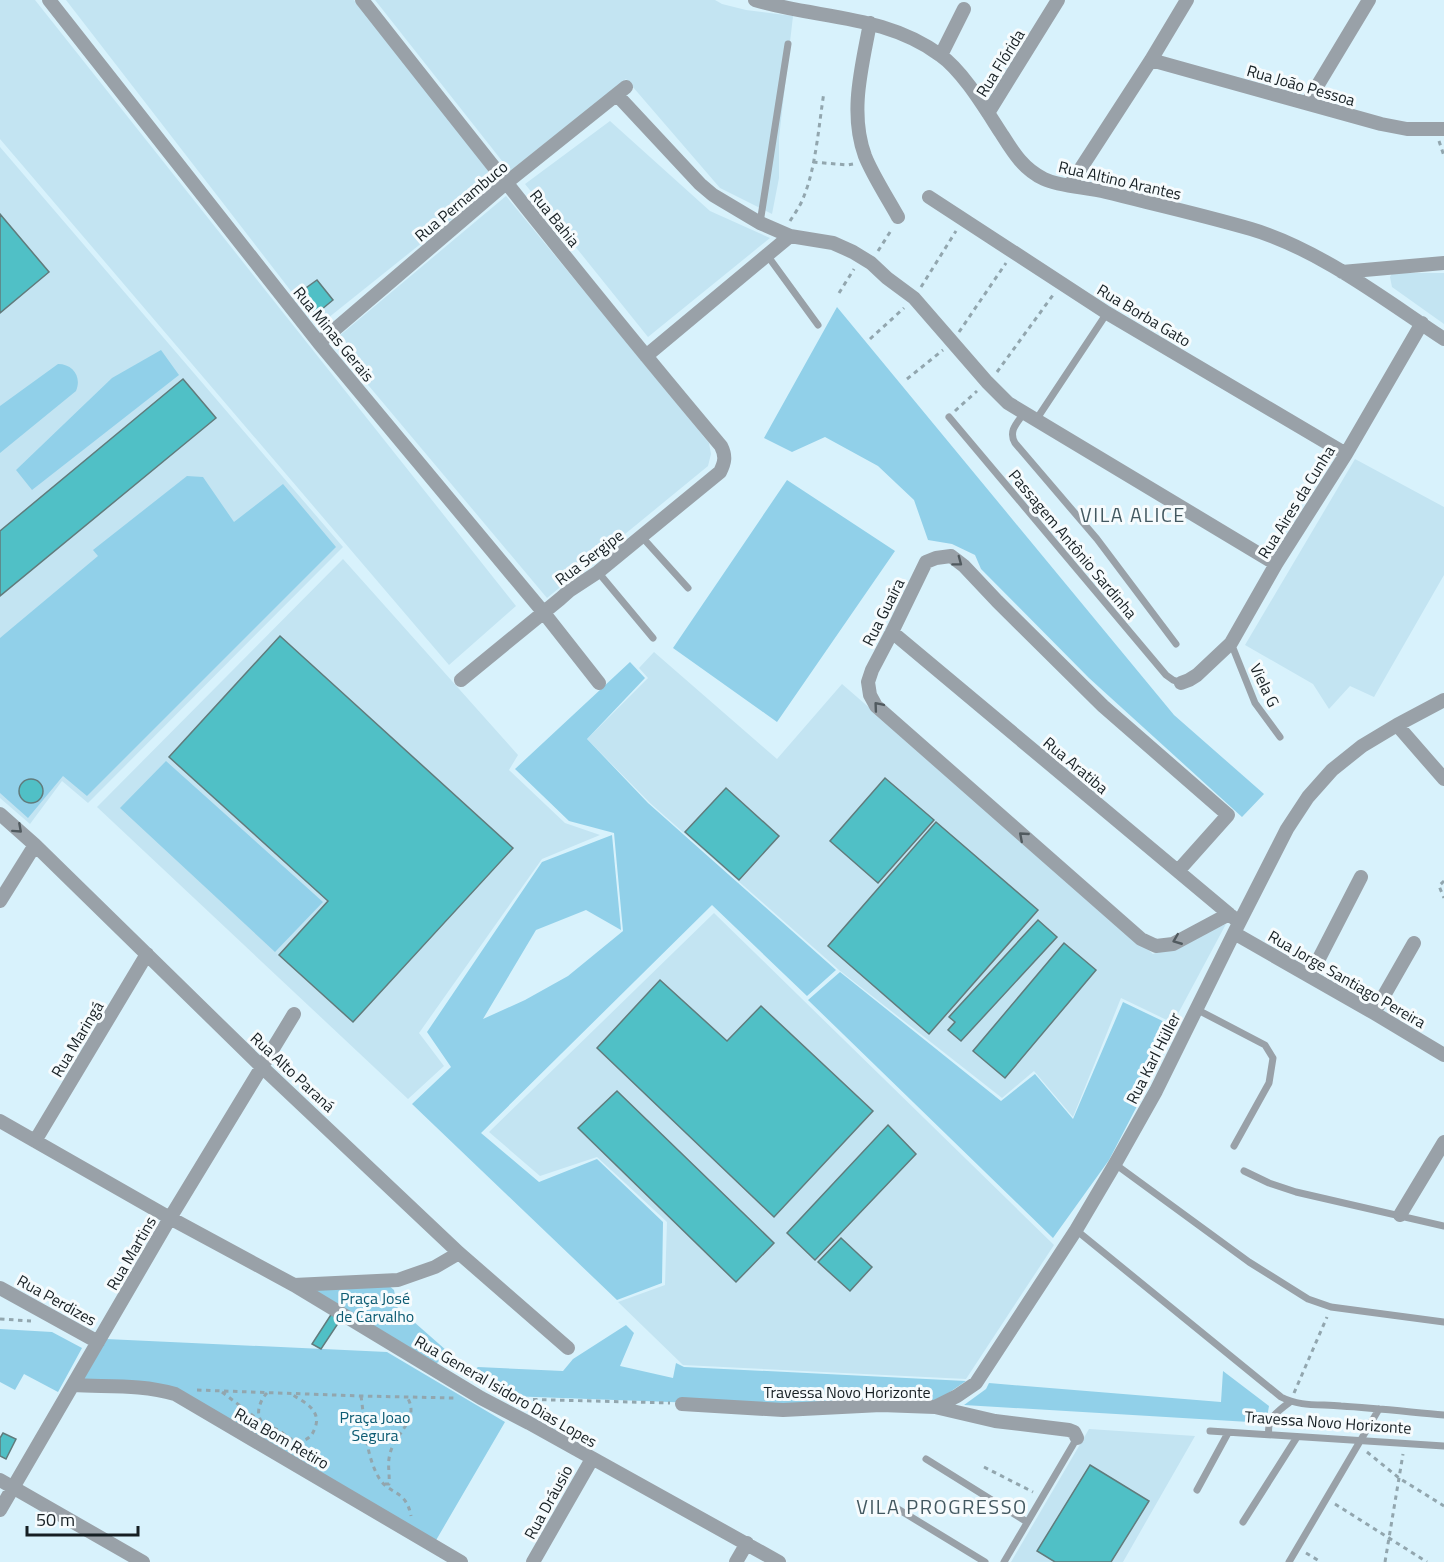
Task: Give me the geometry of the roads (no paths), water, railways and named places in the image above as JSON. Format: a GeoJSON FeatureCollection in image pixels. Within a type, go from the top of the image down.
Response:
{"type":"FeatureCollection","features":[{"type":"Feature","properties":{"kind":"street","name":"Rua Minas Gerais"},"geometry":{"type":"LineString","coordinates":[[49,0],[319,343],[544,613],[599,683]]}},
{"type":"Feature","properties":{"kind":"street","name":"Rua Bahia"},"geometry":{"type":"LineString","coordinates":[[362,0],[506,183],[721,446],[725,454]]}},
{"type":"Feature","properties":{"kind":"street","name":"Rua Altino Arantes"},"geometry":{"type":"LineString","coordinates":[[754,0],[870,23],[900,32],[941,55],[964,79],[1019,161],[1032,173],[1047,180],[1103,191],[1252,229],[1296,245],[1342,272],[1444,339]]}},
{"type":"Feature","properties":{"kind":"street","name":"Rua Flórida"},"geometry":{"type":"LineString","coordinates":[[988,113],[1058,0]]}},
{"type":"Feature","properties":{"kind":"street"},"geometry":{"type":"LineString","coordinates":[[1070,185],[1187,0]]}},
{"type":"Feature","properties":{"kind":"street"},"geometry":{"type":"LineString","coordinates":[[1308,103],[1369,0]]}},
{"type":"Feature","properties":{"kind":"street"},"geometry":{"type":"LineString","coordinates":[[941,55],[964,9]]}},
{"type":"Feature","properties":{"kind":"street"},"geometry":{"type":"LineString","coordinates":[[870,23],[857,93],[860,138],[866,158],[898,217]]}},
{"type":"Feature","properties":{"kind":"street","name":"Rua João Pessoa"},"geometry":{"type":"LineString","coordinates":[[1151,60],[1382,124],[1407,129],[1444,129]]}},
{"type":"Feature","properties":{"kind":"street","name":"Rua Pernambuco"},"geometry":{"type":"LineString","coordinates":[[319,343],[506,183],[621,91],[700,184],[713,195],[760,223]]}},
{"type":"Feature","properties":{"kind":"street","name":"Rua Borba Gato"},"geometry":{"type":"LineString","coordinates":[[929,197],[1107,313],[1346,454]]}},
{"type":"Feature","properties":{"kind":"street"},"geometry":{"type":"LineString","coordinates":[[760,223],[786,234],[833,243],[871,263],[914,298],[1008,403],[1276,564]]}},
{"type":"Feature","properties":{"kind":"street"},"geometry":{"type":"LineString","coordinates":[[646,356],[767,255],[786,234]]}},
{"type":"Feature","properties":{"kind":"street"},"geometry":{"type":"LineString","coordinates":[[1342,272],[1444,263]]}},
{"type":"Feature","properties":{"kind":"street","name":"Rua Aires da Cunha"},"geometry":{"type":"LineString","coordinates":[[1180,683],[1197,675],[1231,643],[1276,564],[1346,454],[1422,323]]}},
{"type":"Feature","properties":{"kind":"street","name":"Rua Sergipe"},"geometry":{"type":"LineString","coordinates":[[461,680],[569,591],[598,572],[642,537],[720,472],[725,454]]}},
{"type":"Feature","properties":{"kind":"street","name":"Rua Guaíra"},"geometry":{"type":"LineString","coordinates":[[1178,872],[1228,815],[1103,706],[964,566],[951,556],[926,562],[872,670],[868,682],[870,695],[876,706],[1141,939],[1156,946],[1173,944],[1234,923]]}},
{"type":"Feature","properties":{"kind":"street","name":"Rua Aratiba"},"geometry":{"type":"LineString","coordinates":[[892,632],[1178,872],[1234,923]]}},
{"type":"Feature","properties":{"kind":"street","name":"Rua Karl Hüller"},"geometry":{"type":"LineString","coordinates":[[935,1407],[976,1383],[1076,1230],[1156,1091],[1234,923],[1287,829],[1308,797],[1332,770],[1362,746],[1397,724],[1444,700]]}},
{"type":"Feature","properties":{"kind":"street"},"geometry":{"type":"LineString","coordinates":[[1397,724],[1444,779]]}},
{"type":"Feature","properties":{"kind":"street","name":"Rua Alto Paraná"},"geometry":{"type":"LineString","coordinates":[[0,814],[459,1253],[568,1348]]}},
{"type":"Feature","properties":{"kind":"street"},"geometry":{"type":"LineString","coordinates":[[0,901],[35,845]]}},
{"type":"Feature","properties":{"kind":"street"},"geometry":{"type":"LineString","coordinates":[[1310,976],[1361,877]]}},
{"type":"Feature","properties":{"kind":"street","name":"Rua Jorge Santiago Pereira"},"geometry":{"type":"LineString","coordinates":[[1234,923],[1310,976],[1444,1055]]}},
{"type":"Feature","properties":{"kind":"street"},"geometry":{"type":"LineString","coordinates":[[1374,1013],[1414,943]]}},
{"type":"Feature","properties":{"kind":"street","name":"Rua Maringá"},"geometry":{"type":"LineString","coordinates":[[35,1141],[147,954]]}},
{"type":"Feature","properties":{"kind":"street","name":"Rua Martins"},"geometry":{"type":"LineString","coordinates":[[0,1510],[170,1218],[294,1014]]}},
{"type":"Feature","properties":{"kind":"street","name":"Rua General Isidoro Dias Lopes"},"geometry":{"type":"LineString","coordinates":[[0,1121],[170,1218],[294,1285],[481,1398],[779,1562]]}},
{"type":"Feature","properties":{"kind":"street"},"geometry":{"type":"LineString","coordinates":[[1400,1215],[1444,1142]]}},
{"type":"Feature","properties":{"kind":"street"},"geometry":{"type":"LineString","coordinates":[[294,1285],[398,1280],[435,1267],[459,1253]]}},
{"type":"Feature","properties":{"kind":"street","name":"Rua Perdizes"},"geometry":{"type":"LineString","coordinates":[[0,1288],[98,1342]]}},
{"type":"Feature","properties":{"kind":"street","name":"Rua Bom Retiro"},"geometry":{"type":"LineString","coordinates":[[73,1385],[147,1388],[175,1395],[461,1562]]}},
{"type":"Feature","properties":{"kind":"street","name":"Travessa Novo Horizonte"},"geometry":{"type":"LineString","coordinates":[[682,1404],[783,1410],[882,1405],[935,1407],[995,1421],[1069,1430],[1078,1436]]}},
{"type":"Feature","properties":{"kind":"street","name":"Rua Dráusio"},"geometry":{"type":"LineString","coordinates":[[533,1562],[592,1459]]}},
{"type":"Feature","properties":{"kind":"street"},"geometry":{"type":"LineString","coordinates":[[0,1480],[143,1562]]}},
{"type":"Feature","properties":{"kind":"street"},"geometry":{"type":"LineString","coordinates":[[736,1562],[747,1543]]}},
{"type":"Feature","properties":{"kind":"lane"},"geometry":{"type":"LineString","coordinates":[[760,223],[788,44]]}},
{"type":"Feature","properties":{"kind":"lane"},"geometry":{"type":"LineString","coordinates":[[767,255],[818,325]]}},
{"type":"Feature","properties":{"kind":"lane"},"geometry":{"type":"LineString","coordinates":[[1107,313],[1030,417],[1012,432],[1011,437],[1097,539],[1176,644]]}},
{"type":"Feature","properties":{"kind":"lane","name":"Passagem Antônio Sardinha"},"geometry":{"type":"LineString","coordinates":[[948,417],[1166,675],[1180,683]]}},
{"type":"Feature","properties":{"kind":"lane"},"geometry":{"type":"LineString","coordinates":[[642,537],[688,588]]}},
{"type":"Feature","properties":{"kind":"lane"},"geometry":{"type":"LineString","coordinates":[[598,572],[653,638]]}},
{"type":"Feature","properties":{"kind":"lane","name":"Viela G"},"geometry":{"type":"LineString","coordinates":[[1231,643],[1255,703],[1280,736]]}},
{"type":"Feature","properties":{"kind":"lane"},"geometry":{"type":"LineString","coordinates":[[1196,1009],[1265,1045],[1274,1058],[1269,1083],[1234,1146]]}},
{"type":"Feature","properties":{"kind":"lane"},"geometry":{"type":"LineString","coordinates":[[1114,1164],[1249,1262],[1308,1299],[1331,1307],[1444,1322]]}},
{"type":"Feature","properties":{"kind":"lane"},"geometry":{"type":"LineString","coordinates":[[1244,1171],[1296,1192],[1444,1226]]}},
{"type":"Feature","properties":{"kind":"lane"},"geometry":{"type":"LineString","coordinates":[[1076,1230],[1274,1392],[1290,1402],[1444,1414]]}},
{"type":"Feature","properties":{"kind":"lane"},"geometry":{"type":"LineString","coordinates":[[1269,1434],[1271,1419],[1290,1402]]}},
{"type":"Feature","properties":{"kind":"lane"},"geometry":{"type":"LineString","coordinates":[[1289,1562],[1379,1409]]}},
{"type":"Feature","properties":{"kind":"lane","name":"Travessa Novo Horizonte"},"geometry":{"type":"LineString","coordinates":[[1210,1431],[1359,1443],[1444,1446]]}},
{"type":"Feature","properties":{"kind":"lane"},"geometry":{"type":"LineString","coordinates":[[1197,1490],[1228,1432]]}},
{"type":"Feature","properties":{"kind":"lane"},"geometry":{"type":"LineString","coordinates":[[1004,1562],[1078,1436]]}},
{"type":"Feature","properties":{"kind":"lane"},"geometry":{"type":"LineString","coordinates":[[1243,1522],[1297,1437]]}},
{"type":"Feature","properties":{"kind":"lane"},"geometry":{"type":"LineString","coordinates":[[926,1459],[1027,1522]]}},
{"type":"Feature","properties":{"kind":"lane"},"geometry":{"type":"LineString","coordinates":[[893,1506],[985,1562]]}},
{"type":"Feature","properties":{"kind":"district","name":"VILA ALICE"},"geometry":{"type":"Point","coordinates":[1133,515]}},
{"type":"Feature","properties":{"kind":"district","name":"VILA PROGRESSO"},"geometry":{"type":"Point","coordinates":[942,1507]}},
{"type":"Feature","properties":{"kind":"park label","name":"Praça José de Carvalho"},"geometry":{"type":"Point","coordinates":[375,1307]}},
{"type":"Feature","properties":{"kind":"park label","name":"Praça Joao Segura"},"geometry":{"type":"Point","coordinates":[375,1426]}}]}
